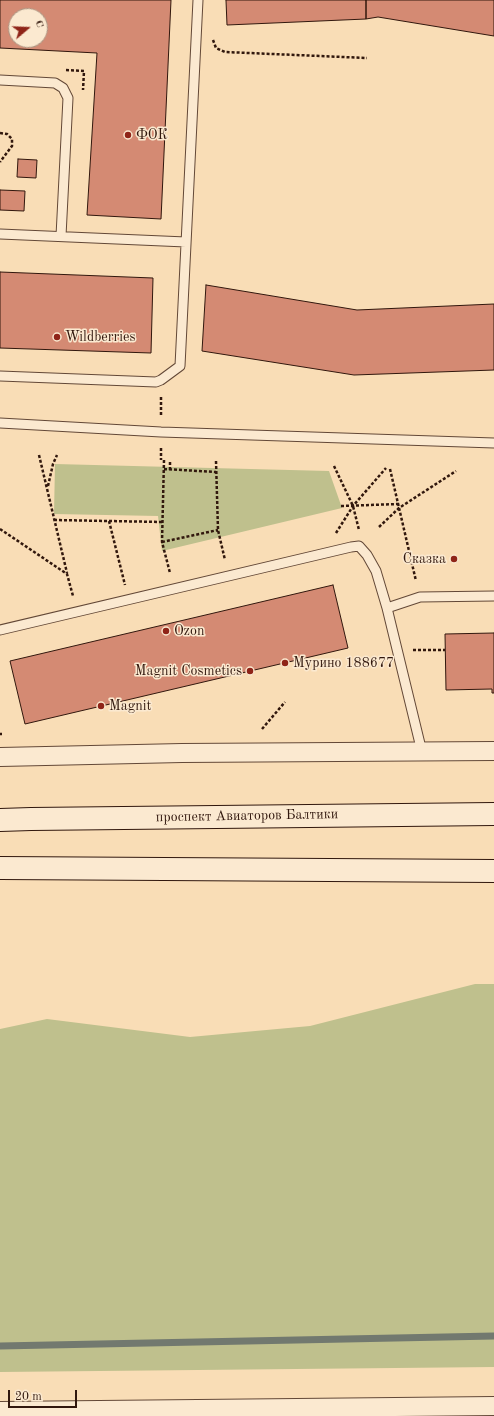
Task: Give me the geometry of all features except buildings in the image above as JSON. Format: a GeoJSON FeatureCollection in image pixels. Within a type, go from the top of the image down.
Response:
{"type":"FeatureCollection","features":[{"type":"Feature","properties":{"kind":"street"},"geometry":{"type":"LineString","coordinates":[[0,757],[182,753],[494,751]]}},
{"type":"Feature","properties":{"kind":"street","name":"проспект Авиаторов Балтики"},"geometry":{"type":"LineString","coordinates":[[0,820],[494,814]]}},
{"type":"Feature","properties":{"kind":"street"},"geometry":{"type":"LineString","coordinates":[[0,868],[494,871]]}},
{"type":"Feature","properties":{"kind":"street"},"geometry":{"type":"LineString","coordinates":[[0,1411],[494,1406]]}},
{"type":"Feature","properties":{"kind":"lane"},"geometry":{"type":"LineString","coordinates":[[0,376],[156,382],[180,366],[198,0]]}},
{"type":"Feature","properties":{"kind":"lane"},"geometry":{"type":"LineString","coordinates":[[0,80],[54,83],[63,88],[68,98],[61,236]]}},
{"type":"Feature","properties":{"kind":"lane"},"geometry":{"type":"LineString","coordinates":[[0,234],[186,242]]}},
{"type":"Feature","properties":{"kind":"lane"},"geometry":{"type":"LineString","coordinates":[[0,423],[161,432],[494,443]]}},
{"type":"Feature","properties":{"kind":"lane"},"geometry":{"type":"LineString","coordinates":[[0,630],[351,546],[359,546],[367,555],[376,571],[387,608],[422,752]]}},
{"type":"Feature","properties":{"kind":"lane"},"geometry":{"type":"LineString","coordinates":[[387,608],[420,598],[494,596]]}},
{"type":"Feature","properties":{"kind":"path"},"geometry":{"type":"LineString","coordinates":[[212,39],[216,48],[225,52],[367,58]]}},
{"type":"Feature","properties":{"kind":"path"},"geometry":{"type":"LineString","coordinates":[[0,133],[7,134],[12,139],[12,146],[0,162]]}},
{"type":"Feature","properties":{"kind":"path"},"geometry":{"type":"LineString","coordinates":[[161,380],[161,432],[164,470],[162,542],[218,530],[216,461]]}},
{"type":"Feature","properties":{"kind":"path"},"geometry":{"type":"LineString","coordinates":[[39,455],[67,574],[78,612]]}},
{"type":"Feature","properties":{"kind":"path"},"geometry":{"type":"LineString","coordinates":[[47,487],[52,464],[57,455]]}},
{"type":"Feature","properties":{"kind":"path"},"geometry":{"type":"LineString","coordinates":[[170,460],[170,470]]}},
{"type":"Feature","properties":{"kind":"path"},"geometry":{"type":"LineString","coordinates":[[334,466],[353,506],[360,531]]}},
{"type":"Feature","properties":{"kind":"path"},"geometry":{"type":"LineString","coordinates":[[334,537],[353,506],[386,468]]}},
{"type":"Feature","properties":{"kind":"path"},"geometry":{"type":"LineString","coordinates":[[390,469],[417,583]]}},
{"type":"Feature","properties":{"kind":"path"},"geometry":{"type":"LineString","coordinates":[[164,470],[216,472]]}},
{"type":"Feature","properties":{"kind":"path"},"geometry":{"type":"LineString","coordinates":[[379,526],[399,508],[456,471]]}},
{"type":"Feature","properties":{"kind":"path"},"geometry":{"type":"LineString","coordinates":[[341,506],[399,504]]}},
{"type":"Feature","properties":{"kind":"path"},"geometry":{"type":"LineString","coordinates":[[54,520],[163,522]]}},
{"type":"Feature","properties":{"kind":"path"},"geometry":{"type":"LineString","coordinates":[[109,521],[129,600]]}},
{"type":"Feature","properties":{"kind":"path"},"geometry":{"type":"LineString","coordinates":[[0,529],[67,574]]}},
{"type":"Feature","properties":{"kind":"path"},"geometry":{"type":"LineString","coordinates":[[410,650],[445,650]]}},
{"type":"Feature","properties":{"kind":"path"},"geometry":{"type":"LineString","coordinates":[[262,729],[285,702]]}},
{"type":"Feature","properties":{"kind":"green space"},"geometry":{"type":"Polygon","coordinates":[[[55,464],[329,471],[342,508],[162,551],[158,516],[54,514],[55,464]]]}},
{"type":"Feature","properties":{"kind":"green space"},"geometry":{"type":"Polygon","coordinates":[[[475,984],[494,984],[494,1367],[0,1372],[0,1029],[47,1019],[190,1037],[310,1026],[475,984]]]}},
{"type":"Feature","properties":{"kind":"waterway"},"geometry":{"type":"LineString","coordinates":[[0,1346],[494,1336]]}},
{"type":"Feature","properties":{"kind":"place","name":"ФОК"},"geometry":{"type":"Point","coordinates":[128,135]}},
{"type":"Feature","properties":{"kind":"place","name":"Wildberries"},"geometry":{"type":"Point","coordinates":[57,337]}},
{"type":"Feature","properties":{"kind":"place","name":"Сказка"},"geometry":{"type":"Point","coordinates":[454,559]}},
{"type":"Feature","properties":{"kind":"place","name":"Ozon"},"geometry":{"type":"Point","coordinates":[166,631]}},
{"type":"Feature","properties":{"kind":"place","name":"Мурино 188677"},"geometry":{"type":"Point","coordinates":[285,663]}},
{"type":"Feature","properties":{"kind":"place","name":"Magnit Cosmetics"},"geometry":{"type":"Point","coordinates":[250,671]}},
{"type":"Feature","properties":{"kind":"place","name":"Magnit"},"geometry":{"type":"Point","coordinates":[101,706]}}]}
